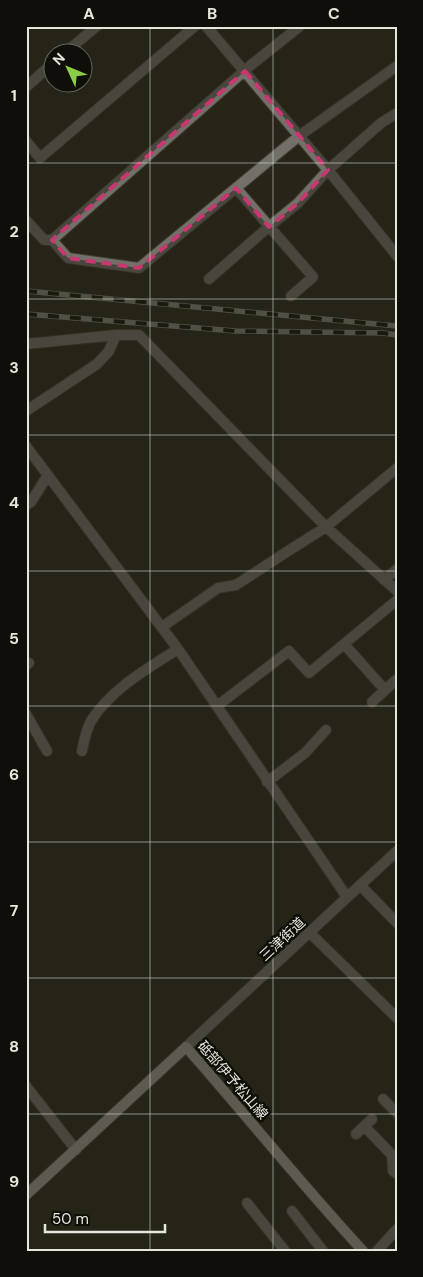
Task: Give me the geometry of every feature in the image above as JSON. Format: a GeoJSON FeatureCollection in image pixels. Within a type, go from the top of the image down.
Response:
{"type":"FeatureCollection","features":[{"type":"Feature","properties":{"kind":"main road","name":"砥部伊予松山線"},"geometry":{"type":"LineString","coordinates":[[26,1195],[186,1047],[363,1251]]}},
{"type":"Feature","properties":{"kind":"street"},"geometry":{"type":"LineString","coordinates":[[78,42],[97,26]]}},
{"type":"Feature","properties":{"kind":"street"},"geometry":{"type":"LineString","coordinates":[[26,141],[40,158],[196,26]]}},
{"type":"Feature","properties":{"kind":"street"},"geometry":{"type":"LineString","coordinates":[[206,26],[328,170],[397,256]]}},
{"type":"Feature","properties":{"kind":"street"},"geometry":{"type":"LineString","coordinates":[[26,220],[44,240],[52,240],[244,71],[300,26]]}},
{"type":"Feature","properties":{"kind":"street"},"geometry":{"type":"LineString","coordinates":[[52,240],[68,258],[139,268],[299,136],[397,66]]}},
{"type":"Feature","properties":{"kind":"street"},"geometry":{"type":"LineString","coordinates":[[26,87],[42,73]]}},
{"type":"Feature","properties":{"kind":"street"},"geometry":{"type":"LineString","coordinates":[[210,280],[298,203],[328,170],[381,122],[396,114]]}},
{"type":"Feature","properties":{"kind":"street"},"geometry":{"type":"LineString","coordinates":[[236,188],[313,277],[291,296]]}},
{"type":"Feature","properties":{"kind":"street"},"geometry":{"type":"LineString","coordinates":[[26,411],[97,364],[109,351],[116,335]]}},
{"type":"Feature","properties":{"kind":"street"},"geometry":{"type":"LineString","coordinates":[[26,344],[116,335],[139,335],[326,527],[397,591]]}},
{"type":"Feature","properties":{"kind":"street"},"geometry":{"type":"LineString","coordinates":[[26,446],[178,649],[347,898]]}},
{"type":"Feature","properties":{"kind":"street"},"geometry":{"type":"LineString","coordinates":[[162,627],[218,588],[236,585],[326,527],[397,468]]}},
{"type":"Feature","properties":{"kind":"street"},"geometry":{"type":"LineString","coordinates":[[26,505],[31,502],[48,475]]}},
{"type":"Feature","properties":{"kind":"street"},"geometry":{"type":"LineString","coordinates":[[384,580],[397,569]]}},
{"type":"Feature","properties":{"kind":"street"},"geometry":{"type":"LineString","coordinates":[[217,706],[289,650],[309,673],[397,600]]}},
{"type":"Feature","properties":{"kind":"street"},"geometry":{"type":"LineString","coordinates":[[344,644],[386,690]]}},
{"type":"Feature","properties":{"kind":"street"},"geometry":{"type":"LineString","coordinates":[[82,751],[85,736],[91,722],[118,690],[178,649]]}},
{"type":"Feature","properties":{"kind":"street"},"geometry":{"type":"LineString","coordinates":[[372,702],[396,680]]}},
{"type":"Feature","properties":{"kind":"street"},"geometry":{"type":"LineString","coordinates":[[26,714],[47,751]]}},
{"type":"Feature","properties":{"kind":"street"},"geometry":{"type":"LineString","coordinates":[[267,782],[305,753],[326,730]]}},
{"type":"Feature","properties":{"kind":"street","name":"三津街道"},"geometry":{"type":"LineString","coordinates":[[186,1047],[397,851]]}},
{"type":"Feature","properties":{"kind":"street"},"geometry":{"type":"LineString","coordinates":[[360,885],[397,922]]}},
{"type":"Feature","properties":{"kind":"street"},"geometry":{"type":"LineString","coordinates":[[309,932],[397,1018]]}},
{"type":"Feature","properties":{"kind":"street"},"geometry":{"type":"LineString","coordinates":[[26,1086],[76,1150]]}},
{"type":"Feature","properties":{"kind":"street"},"geometry":{"type":"LineString","coordinates":[[384,1100],[397,1113]]}},
{"type":"Feature","properties":{"kind":"street"},"geometry":{"type":"LineString","coordinates":[[356,1134],[368,1123],[392,1155],[393,1171],[397,1174]]}},
{"type":"Feature","properties":{"kind":"street"},"geometry":{"type":"LineString","coordinates":[[248,1203],[285,1251]]}},
{"type":"Feature","properties":{"kind":"street"},"geometry":{"type":"LineString","coordinates":[[292,1211],[323,1251]]}},
{"type":"Feature","properties":{"kind":"street"},"geometry":{"type":"LineString","coordinates":[[377,1251],[397,1229]]}},
{"type":"Feature","properties":{"kind":"highlighted area"},"geometry":{"type":"Polygon","coordinates":[[[245,71],[328,170],[298,203],[269,227],[236,188],[139,268],[68,258],[52,240],[245,71]]]}},
{"type":"Feature","properties":{"kind":"railway"},"geometry":{"type":"LineString","coordinates":[[26,291],[397,326]]}},
{"type":"Feature","properties":{"kind":"railway"},"geometry":{"type":"LineString","coordinates":[[26,314],[235,331],[383,333],[397,335]]}}]}
